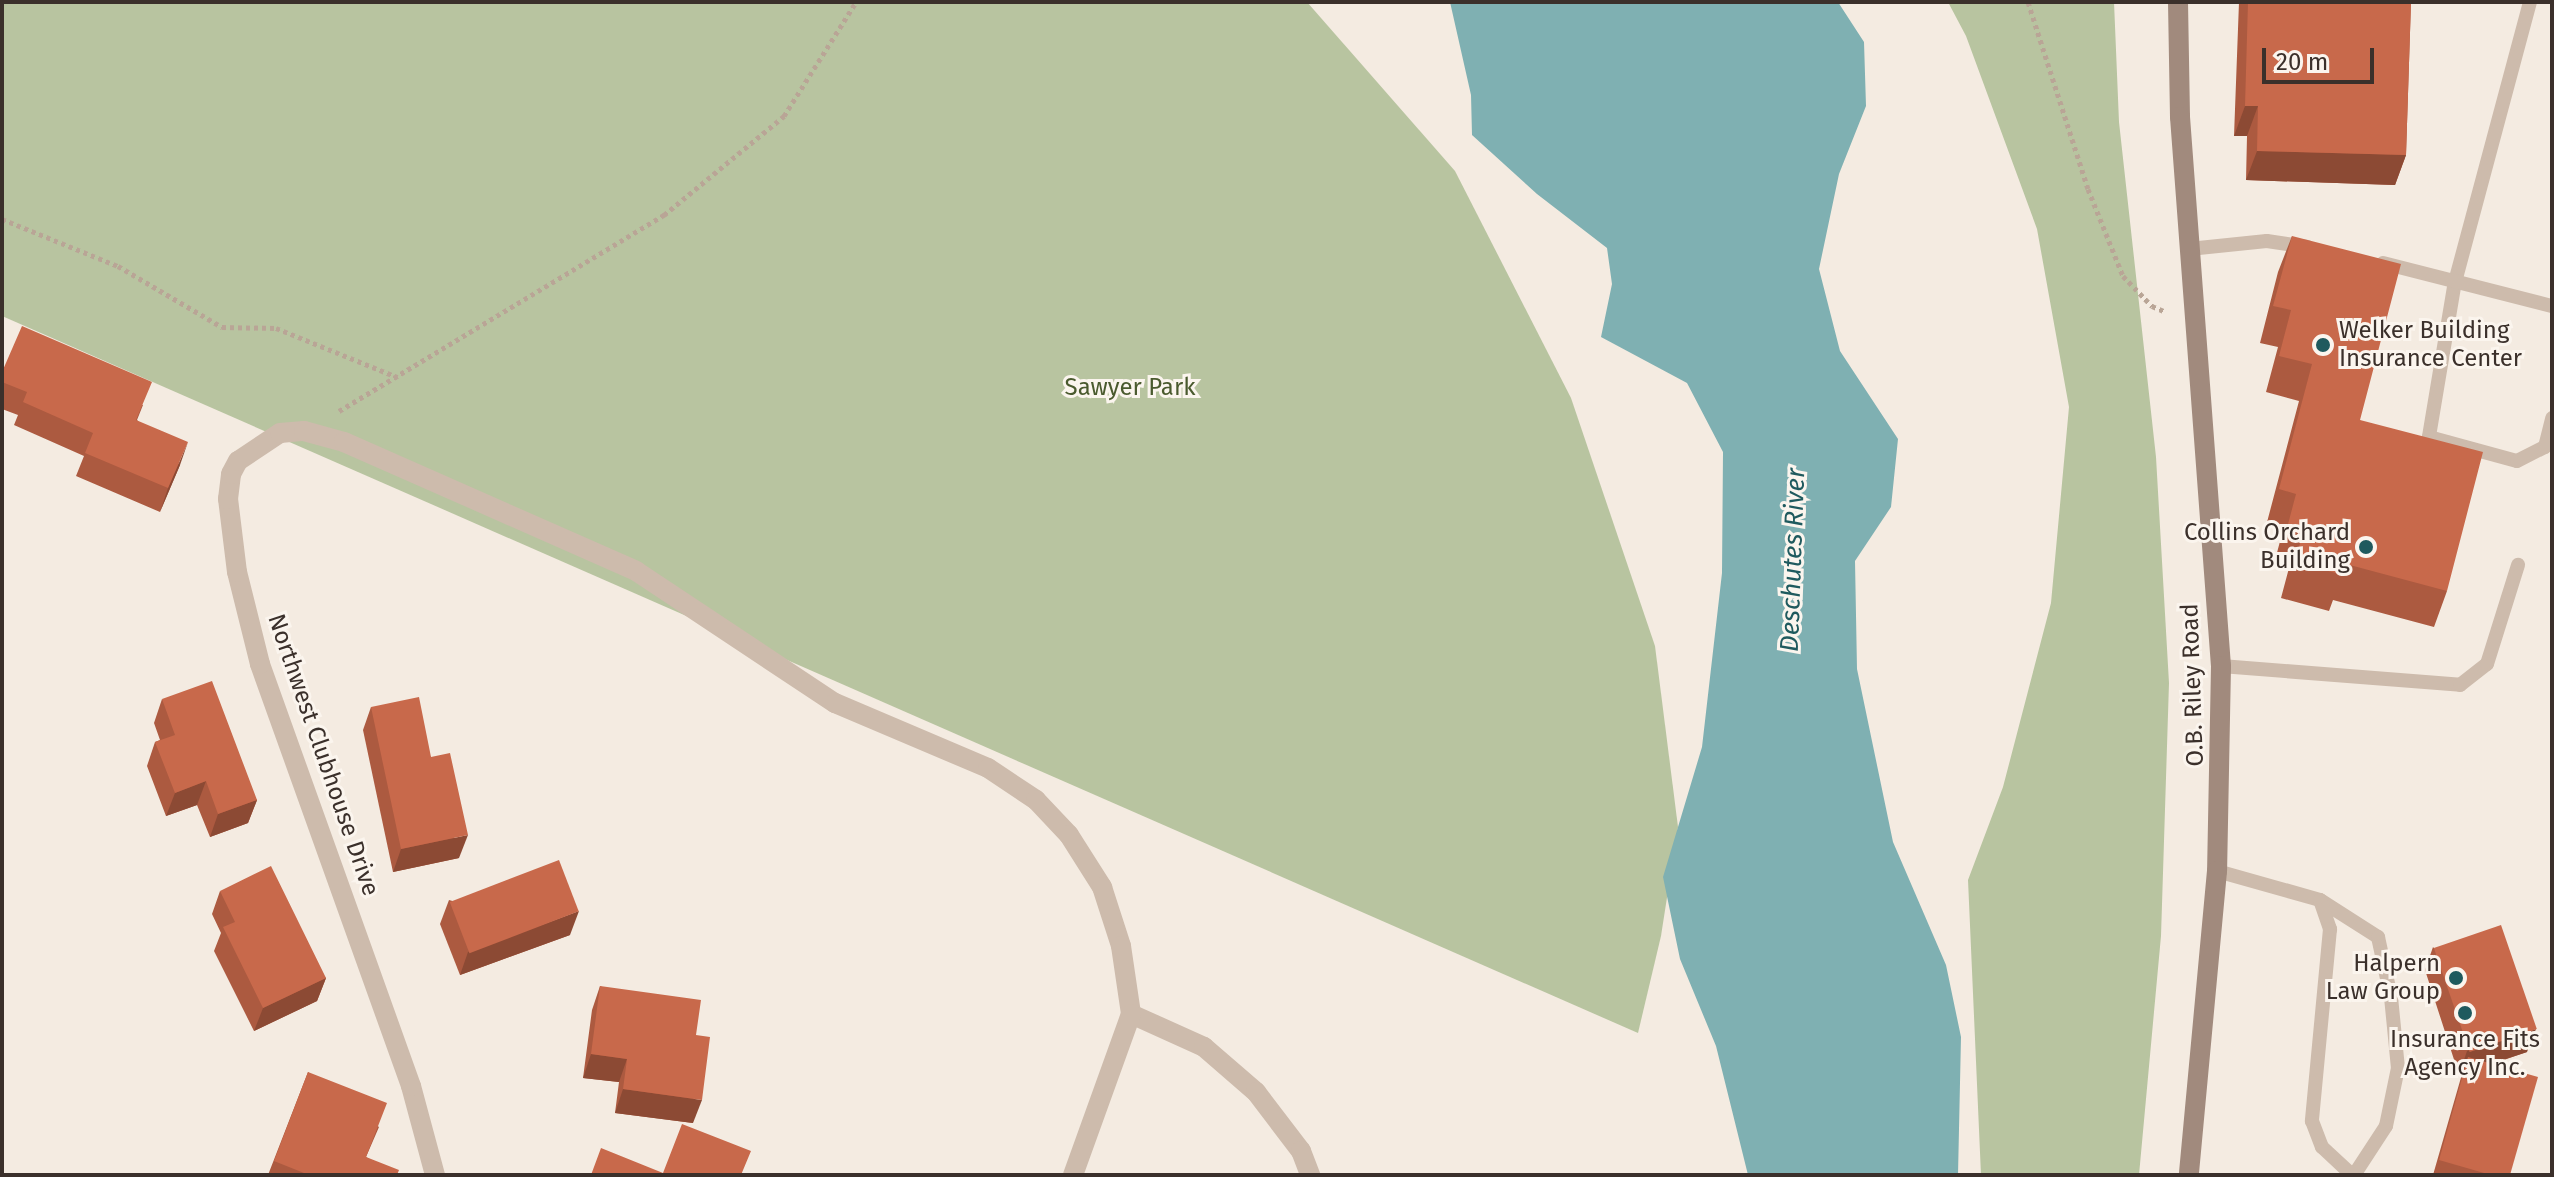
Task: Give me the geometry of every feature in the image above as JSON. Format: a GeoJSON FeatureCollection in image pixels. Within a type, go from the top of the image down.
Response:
{"type":"FeatureCollection","features":[{"type":"Feature","properties":{"kind":"street","name":"O.B. Riley Road"},"geometry":{"type":"LineString","coordinates":[[2178,2],[2189,249],[2221,666],[2217,871],[2189,1175]]}},
{"type":"Feature","properties":{"kind":"street","name":"Northwest Clubhouse Drive"},"geometry":{"type":"LineString","coordinates":[[435,1175],[411,1086],[260,664],[237,572],[228,499],[231,474],[238,461],[267,439],[304,431],[344,442],[636,571],[675,592],[770,665],[835,703],[988,768],[1036,800],[1069,835],[1102,887],[1121,946],[1131,1014]]}},
{"type":"Feature","properties":{"kind":"street"},"geometry":{"type":"LineString","coordinates":[[1073,1175],[1131,1014],[1204,1047],[1256,1092],[1301,1151],[1310,1175]]}},
{"type":"Feature","properties":{"kind":"lane"},"geometry":{"type":"LineString","coordinates":[[2530,2],[2455,281],[2429,437],[2517,461],[2545,447],[2552,418]]}},
{"type":"Feature","properties":{"kind":"lane"},"geometry":{"type":"LineString","coordinates":[[2189,249],[2267,241],[2324,249]]}},
{"type":"Feature","properties":{"kind":"lane"},"geometry":{"type":"LineString","coordinates":[[2367,260],[2552,306]]}},
{"type":"Feature","properties":{"kind":"lane"},"geometry":{"type":"LineString","coordinates":[[2221,666],[2460,685],[2487,664],[2518,565]]}},
{"type":"Feature","properties":{"kind":"lane"},"geometry":{"type":"LineString","coordinates":[[2217,871],[2320,900],[2378,937],[2391,997],[2398,1068],[2386,1126],[2353,1175],[2322,1147],[2312,1121],[2330,929],[2320,900]]}},
{"type":"Feature","properties":{"kind":"path"},"geometry":{"type":"LineString","coordinates":[[852,15],[856,2]]}},
{"type":"Feature","properties":{"kind":"path"},"geometry":{"type":"LineString","coordinates":[[304,431],[397,378],[664,215],[784,116],[864,2]]}},
{"type":"Feature","properties":{"kind":"path"},"geometry":{"type":"LineString","coordinates":[[2028,2],[2088,189],[2123,276],[2152,306],[2195,325]]}},
{"type":"Feature","properties":{"kind":"path"},"geometry":{"type":"LineString","coordinates":[[2,219],[118,266],[222,327],[276,328],[397,378]]}},
{"type":"Feature","properties":{"kind":"green space","name":"Sawyer Park"},"geometry":{"type":"Polygon","coordinates":[[[2,2],[1307,2],[1455,171],[1571,398],[1655,646],[1678,827],[1661,936],[1638,1033],[2,316],[2,2]]]}},
{"type":"Feature","properties":{"kind":"green space"},"geometry":{"type":"Polygon","coordinates":[[[1948,2],[2114,2],[2119,122],[2156,457],[2169,683],[2161,936],[2139,1175],[1981,1175],[1968,880],[2003,787],[2051,603],[2069,407],[2037,229],[1966,36],[1948,2]]]}},
{"type":"Feature","properties":{"kind":"water","name":"Deschutes River"},"geometry":{"type":"Polygon","coordinates":[[[1450,2],[1838,2],[1864,42],[1866,106],[1839,174],[1819,269],[1840,351],[1898,439],[1891,507],[1855,561],[1857,669],[1893,842],[1946,965],[1961,1037],[1958,1175],[1748,1175],[1716,1046],[1680,959],[1663,877],[1702,747],[1722,573],[1723,452],[1687,383],[1601,337],[1612,284],[1607,248],[1537,194],[1472,135],[1471,95],[1450,2]]]}},
{"type":"Feature","properties":{"kind":"building"},"geometry":{"type":"Polygon","coordinates":[[[2248,2],[2411,2],[2406,155],[2257,151],[2258,106],[2245,106],[2248,2]]]}},
{"type":"Feature","properties":{"kind":"building"},"geometry":{"type":"Polygon","coordinates":[[[2292,236],[2401,264],[2360,420],[2483,452],[2447,591],[2346,564],[2343,575],[2295,562],[2303,532],[2287,528],[2296,494],[2279,489],[2312,364],[2279,356],[2291,310],[2273,306],[2292,236]]]}},
{"type":"Feature","properties":{"kind":"building"},"geometry":{"type":"Polygon","coordinates":[[[22,326],[152,382],[136,420],[188,442],[168,488],[85,453],[93,433],[23,402],[27,392],[2,382],[2,372],[22,326]]]}},
{"type":"Feature","properties":{"kind":"building"},"geometry":{"type":"Polygon","coordinates":[[[212,681],[257,800],[218,814],[206,781],[175,793],[155,742],[175,735],[162,699],[212,681]]]}},
{"type":"Feature","properties":{"kind":"building"},"geometry":{"type":"Polygon","coordinates":[[[419,697],[431,757],[450,753],[468,835],[401,849],[371,707],[419,697]]]}},
{"type":"Feature","properties":{"kind":"building"},"geometry":{"type":"Polygon","coordinates":[[[559,860],[579,911],[469,953],[450,902],[559,860]]]}},
{"type":"Feature","properties":{"kind":"building"},"geometry":{"type":"Polygon","coordinates":[[[271,866],[326,978],[263,1008],[223,927],[235,922],[220,891],[271,866]]]}},
{"type":"Feature","properties":{"kind":"building"},"geometry":{"type":"Polygon","coordinates":[[[2501,925],[2537,1029],[2470,1052],[2434,948],[2501,925]]]}},
{"type":"Feature","properties":{"kind":"building"},"geometry":{"type":"Polygon","coordinates":[[[600,986],[701,1000],[696,1035],[710,1037],[702,1100],[623,1089],[627,1059],[591,1054],[600,986]]]}},
{"type":"Feature","properties":{"kind":"building"},"geometry":{"type":"Polygon","coordinates":[[[2468,1057],[2538,1077],[2510,1175],[2491,1175],[2439,1160],[2468,1057]]]}},
{"type":"Feature","properties":{"kind":"building"},"geometry":{"type":"Polygon","coordinates":[[[308,1072],[387,1103],[366,1157],[399,1170],[397,1175],[309,1175],[274,1161],[308,1072]]]}},
{"type":"Feature","properties":{"kind":"building"},"geometry":{"type":"Polygon","coordinates":[[[682,1124],[751,1151],[741,1175],[591,1175],[601,1148],[663,1173],[682,1124]]]}},
{"type":"Feature","properties":{"kind":"place","name":"Welker Building Insurance Center"},"geometry":{"type":"Point","coordinates":[2323,345]}},
{"type":"Feature","properties":{"kind":"place","name":"Collins Orchard Building"},"geometry":{"type":"Point","coordinates":[2366,547]}},
{"type":"Feature","properties":{"kind":"place","name":"Halpern Law Group"},"geometry":{"type":"Point","coordinates":[2456,978]}},
{"type":"Feature","properties":{"kind":"place","name":"Insurance Fits Agency Inc."},"geometry":{"type":"Point","coordinates":[2465,1013]}}]}
